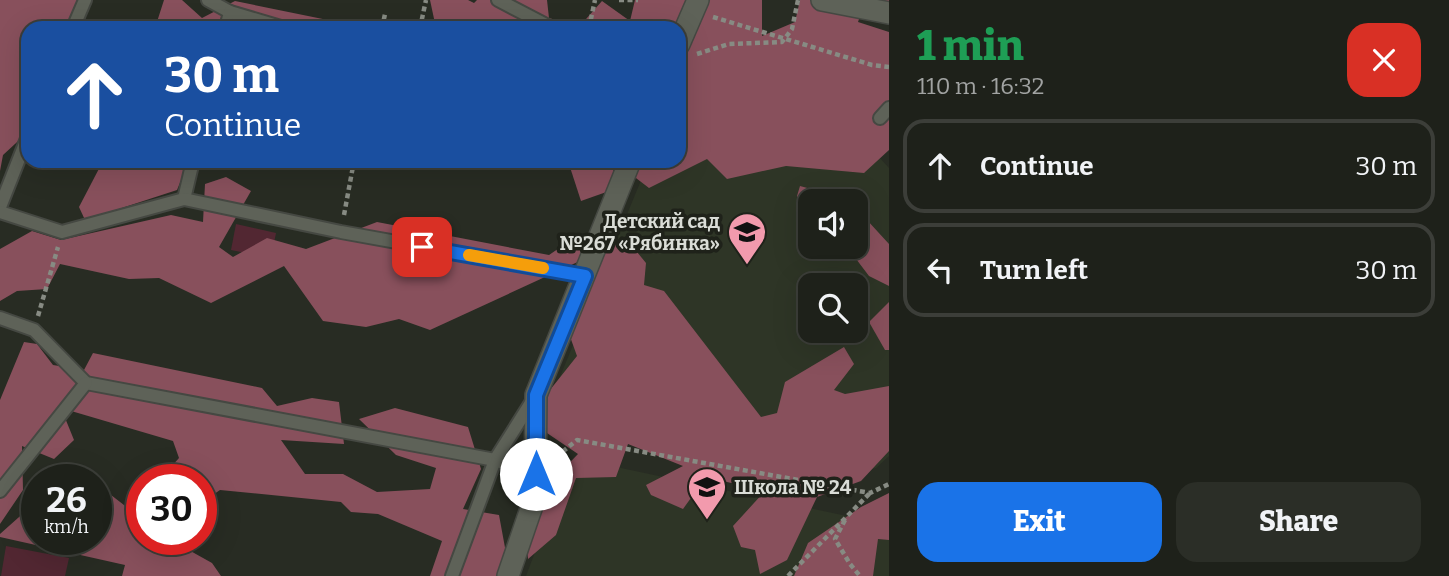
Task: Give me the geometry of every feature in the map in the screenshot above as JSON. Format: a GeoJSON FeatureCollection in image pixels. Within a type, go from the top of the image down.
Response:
{"type":"FeatureCollection","features":[{"type":"Feature","properties":{"kind":"street"},"geometry":{"type":"LineString","coordinates":[[822,0],[889,13]]}},
{"type":"Feature","properties":{"kind":"street"},"geometry":{"type":"LineString","coordinates":[[686,43],[695,6]]}},
{"type":"Feature","properties":{"kind":"street"},"geometry":{"type":"LineString","coordinates":[[508,576],[535,497],[536,395],[627,168]]}},
{"type":"Feature","properties":{"kind":"lane"},"geometry":{"type":"LineString","coordinates":[[76,21],[85,0]]}},
{"type":"Feature","properties":{"kind":"lane"},"geometry":{"type":"LineString","coordinates":[[208,0],[235,13],[261,21]]}},
{"type":"Feature","properties":{"kind":"lane"},"geometry":{"type":"LineString","coordinates":[[498,0],[538,21]]}},
{"type":"Feature","properties":{"kind":"lane"},"geometry":{"type":"LineString","coordinates":[[230,21],[235,13]]}},
{"type":"Feature","properties":{"kind":"lane"},"geometry":{"type":"LineString","coordinates":[[235,13],[241,21]]}},
{"type":"Feature","properties":{"kind":"lane"},"geometry":{"type":"LineString","coordinates":[[21,154],[0,209],[62,232],[184,199],[341,232],[585,276]]}},
{"type":"Feature","properties":{"kind":"lane"},"geometry":{"type":"LineString","coordinates":[[184,199],[191,168]]}},
{"type":"Feature","properties":{"kind":"lane"},"geometry":{"type":"LineString","coordinates":[[0,318],[34,330],[86,383],[495,460],[536,474]]}},
{"type":"Feature","properties":{"kind":"lane"},"geometry":{"type":"LineString","coordinates":[[0,491],[86,383]]}},
{"type":"Feature","properties":{"kind":"lane"},"geometry":{"type":"LineString","coordinates":[[452,576],[495,460],[536,395]]}},
{"type":"Feature","properties":{"kind":"path"},"geometry":{"type":"LineString","coordinates":[[422,21],[426,0]]}},
{"type":"Feature","properties":{"kind":"path"},"geometry":{"type":"LineString","coordinates":[[591,21],[596,0]]}},
{"type":"Feature","properties":{"kind":"path"},"geometry":{"type":"LineString","coordinates":[[619,0],[638,0]]}},
{"type":"Feature","properties":{"kind":"path"},"geometry":{"type":"LineString","coordinates":[[686,51],[729,44],[782,41],[792,29],[798,0]]}},
{"type":"Feature","properties":{"kind":"path"},"geometry":{"type":"LineString","coordinates":[[695,6],[872,65],[889,67]]}},
{"type":"Feature","properties":{"kind":"path"},"geometry":{"type":"LineString","coordinates":[[383,21],[385,14]]}},
{"type":"Feature","properties":{"kind":"path"},"geometry":{"type":"LineString","coordinates":[[341,232],[353,168]]}},
{"type":"Feature","properties":{"kind":"path"},"geometry":{"type":"LineString","coordinates":[[34,330],[62,232]]}},
{"type":"Feature","properties":{"kind":"path"},"geometry":{"type":"LineString","coordinates":[[536,474],[577,440],[870,493]]}},
{"type":"Feature","properties":{"kind":"path"},"geometry":{"type":"LineString","coordinates":[[788,576],[870,493],[889,484]]}},
{"type":"Feature","properties":{"kind":"path"},"geometry":{"type":"LineString","coordinates":[[847,516],[835,539],[860,576]]}},
{"type":"Feature","properties":{"kind":"shaded area"},"geometry":{"type":"Polygon","coordinates":[[[0,0],[85,0],[76,21],[21,21],[21,138],[3,155],[0,171],[0,0]]]}},
{"type":"Feature","properties":{"kind":"shaded area"},"geometry":{"type":"Polygon","coordinates":[[[164,0],[182,0],[202,18],[235,1],[333,21],[157,21],[164,0]]]}},
{"type":"Feature","properties":{"kind":"shaded area"},"geometry":{"type":"Polygon","coordinates":[[[430,0],[468,0],[474,3],[477,0],[547,0],[549,18],[559,21],[434,21],[430,0]]]}},
{"type":"Feature","properties":{"kind":"shaded area"},"geometry":{"type":"Polygon","coordinates":[[[635,0],[762,0],[762,36],[795,22],[800,0],[889,0],[889,14],[864,4],[858,22],[889,32],[889,150],[864,173],[786,166],[727,179],[707,159],[649,188],[632,175],[635,168],[686,168],[686,21],[630,21],[635,0]]]}},
{"type":"Feature","properties":{"kind":"shaded area"},"geometry":{"type":"Polygon","coordinates":[[[602,1],[630,21],[584,21],[602,1]]]}},
{"type":"Feature","properties":{"kind":"shaded area","name":"Детский сад №267 «Рябинка»"},"geometry":{"type":"Polygon","coordinates":[[[788,57],[889,168],[889,456],[876,468],[844,476],[545,413],[646,168],[686,168],[686,154],[788,57]]]}},
{"type":"Feature","properties":{"kind":"shaded area"},"geometry":{"type":"Polygon","coordinates":[[[99,168],[186,168],[177,190],[85,220],[79,207],[99,168]]]}},
{"type":"Feature","properties":{"kind":"shaded area"},"geometry":{"type":"Polygon","coordinates":[[[570,168],[614,168],[612,190],[581,201],[570,168]]]}},
{"type":"Feature","properties":{"kind":"shaded area"},"geometry":{"type":"Polygon","coordinates":[[[226,177],[251,191],[219,247],[233,257],[267,238],[306,249],[377,222],[549,255],[577,236],[582,260],[430,330],[399,319],[366,327],[323,321],[284,266],[211,303],[159,278],[129,279],[60,264],[47,289],[17,291],[0,301],[0,249],[32,231],[61,240],[171,215],[203,222],[205,184],[226,177]]]}},
{"type":"Feature","properties":{"kind":"shaded area"},"geometry":{"type":"Polygon","coordinates":[[[868,221],[889,244],[889,286],[867,273],[856,259],[868,259],[868,221]]]}},
{"type":"Feature","properties":{"kind":"shaded area"},"geometry":{"type":"Polygon","coordinates":[[[236,224],[276,233],[271,258],[231,250],[236,224]]]}},
{"type":"Feature","properties":{"kind":"shaded area"},"geometry":{"type":"Polygon","coordinates":[[[628,241],[646,263],[644,285],[664,291],[761,417],[777,413],[785,382],[844,347],[854,364],[834,390],[845,394],[889,386],[889,451],[861,481],[817,497],[787,560],[760,574],[755,550],[741,547],[733,526],[765,491],[706,477],[683,509],[651,495],[646,485],[683,466],[628,444],[616,477],[576,478],[556,535],[528,559],[527,546],[547,500],[542,491],[578,454],[544,431],[542,400],[577,356],[568,331],[606,247],[628,241]]]}},
{"type":"Feature","properties":{"kind":"shaded area"},"geometry":{"type":"Polygon","coordinates":[[[889,302],[889,350],[885,350],[869,322],[889,302]]]}},
{"type":"Feature","properties":{"kind":"shaded area"},"geometry":{"type":"Polygon","coordinates":[[[24,342],[37,344],[53,365],[84,370],[93,353],[262,388],[277,406],[312,398],[339,402],[344,444],[281,440],[305,474],[343,474],[377,492],[430,489],[436,468],[396,455],[359,419],[395,408],[468,427],[481,469],[463,509],[499,515],[506,553],[497,576],[430,576],[442,541],[378,514],[351,512],[341,502],[220,490],[217,492],[217,464],[174,464],[179,458],[173,441],[61,408],[74,440],[54,459],[22,446],[21,493],[0,524],[0,400],[24,342]]]}},
{"type":"Feature","properties":{"kind":"shaded area","name":"Школа № 24"},"geometry":{"type":"Polygon","coordinates":[[[593,462],[889,525],[889,576],[526,576],[561,484],[593,462]]]}},
{"type":"Feature","properties":{"kind":"shaded area"},"geometry":{"type":"Polygon","coordinates":[[[889,493],[889,540],[878,539],[873,576],[794,576],[808,543],[861,507],[889,493]]]}},
{"type":"Feature","properties":{"kind":"shaded area"},"geometry":{"type":"Polygon","coordinates":[[[112,496],[126,507],[126,555],[198,555],[212,563],[221,576],[122,576],[125,565],[80,555],[112,555],[112,496]]]}},
{"type":"Feature","properties":{"kind":"shaded area"},"geometry":{"type":"Polygon","coordinates":[[[21,515],[21,542],[0,537],[21,515]]]}},
{"type":"Feature","properties":{"kind":"shaded area"},"geometry":{"type":"Polygon","coordinates":[[[6,546],[21,549],[21,555],[69,558],[65,576],[1,576],[6,546]]]}},
{"type":"Feature","properties":{"kind":"slow traffic"},"geometry":{"type":"LineString","coordinates":[[469,255],[543,268]]}},
{"type":"Feature","properties":{"kind":"place","name":"Детский сад №267 «Рябинка»"},"geometry":{"type":"Point","coordinates":[747,266]}},
{"type":"Feature","properties":{"kind":"place","name":"Школа № 24"},"geometry":{"type":"Point","coordinates":[707,521]}},
{"type":"Feature","properties":{"kind":"route"},"geometry":{"type":"LineString","coordinates":[[422,247],[585,276],[536,395],[536,474]]}}]}
